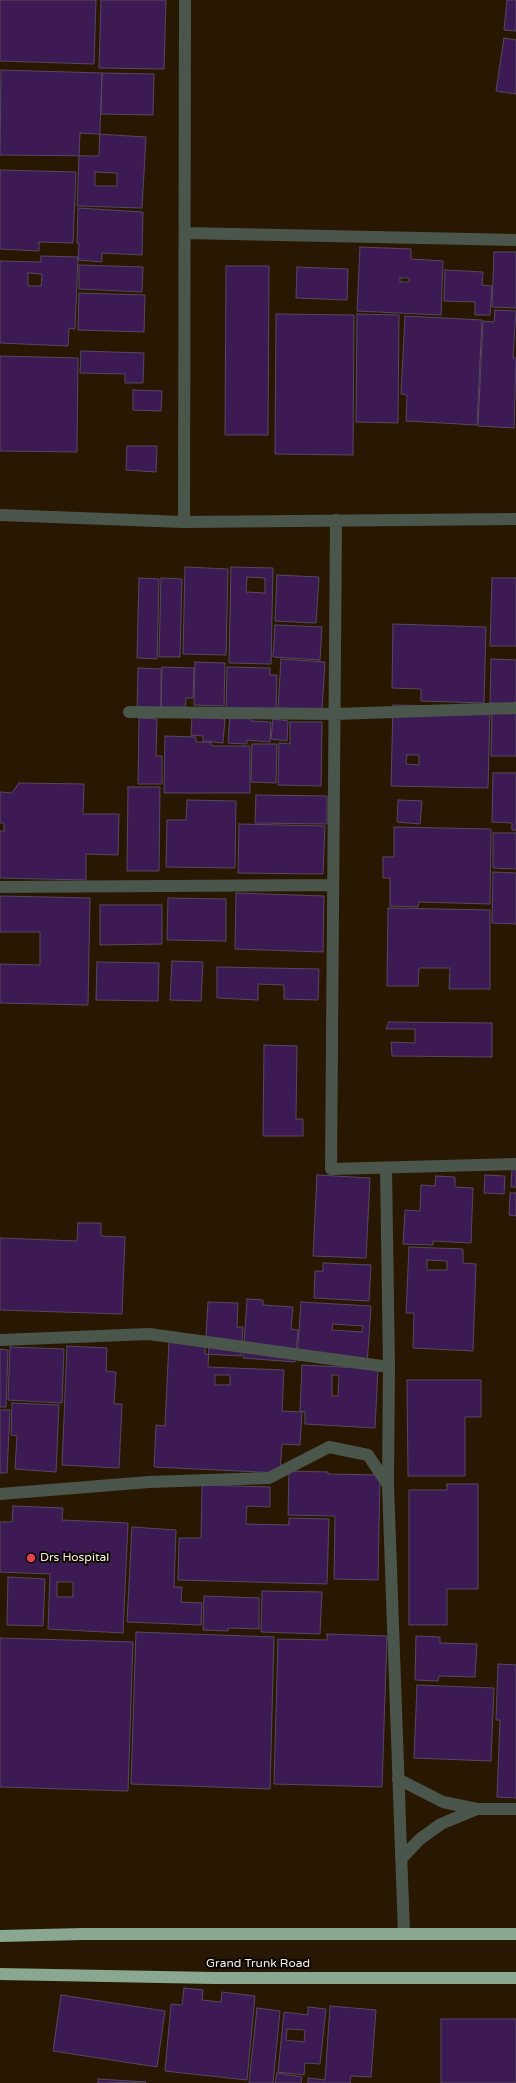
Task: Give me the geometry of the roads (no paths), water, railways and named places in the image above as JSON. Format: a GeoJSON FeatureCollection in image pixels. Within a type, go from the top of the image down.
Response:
{"type":"FeatureCollection","features":[{"type":"Feature","properties":{"kind":"highway"},"geometry":{"type":"LineString","coordinates":[[0,1936],[83,1934],[516,1934]]}},
{"type":"Feature","properties":{"kind":"highway","name":"Grand Trunk Road"},"geometry":{"type":"LineString","coordinates":[[0,1974],[214,1978],[516,1978]]}},
{"type":"Feature","properties":{"kind":"street"},"geometry":{"type":"LineString","coordinates":[[184,522],[185,0]]}},
{"type":"Feature","properties":{"kind":"street"},"geometry":{"type":"LineString","coordinates":[[185,233],[516,240]]}},
{"type":"Feature","properties":{"kind":"street"},"geometry":{"type":"LineString","coordinates":[[0,515],[184,522],[516,519]]}},
{"type":"Feature","properties":{"kind":"street"},"geometry":{"type":"LineString","coordinates":[[336,520],[332,1169],[516,1164]]}},
{"type":"Feature","properties":{"kind":"street"},"geometry":{"type":"LineString","coordinates":[[129,712],[335,714],[516,708]]}},
{"type":"Feature","properties":{"kind":"street"},"geometry":{"type":"LineString","coordinates":[[0,887],[333,886]]}},
{"type":"Feature","properties":{"kind":"street"},"geometry":{"type":"LineString","coordinates":[[386,1168],[389,1368],[388,1485],[404,1934]]}},
{"type":"Feature","properties":{"kind":"street"},"geometry":{"type":"LineString","coordinates":[[0,1340],[149,1334],[389,1368]]}},
{"type":"Feature","properties":{"kind":"street"},"geometry":{"type":"LineString","coordinates":[[0,1494],[149,1482],[269,1478],[329,1447],[368,1455],[388,1485]]}},
{"type":"Feature","properties":{"kind":"street"},"geometry":{"type":"LineString","coordinates":[[398,1779],[443,1802],[477,1809],[516,1809]]}},
{"type":"Feature","properties":{"kind":"street"},"geometry":{"type":"LineString","coordinates":[[401,1859],[420,1839],[441,1824],[477,1809]]}},
{"type":"Feature","properties":{"kind":"place","name":"Drs Hospital"},"geometry":{"type":"Point","coordinates":[31,1558]}}]}
